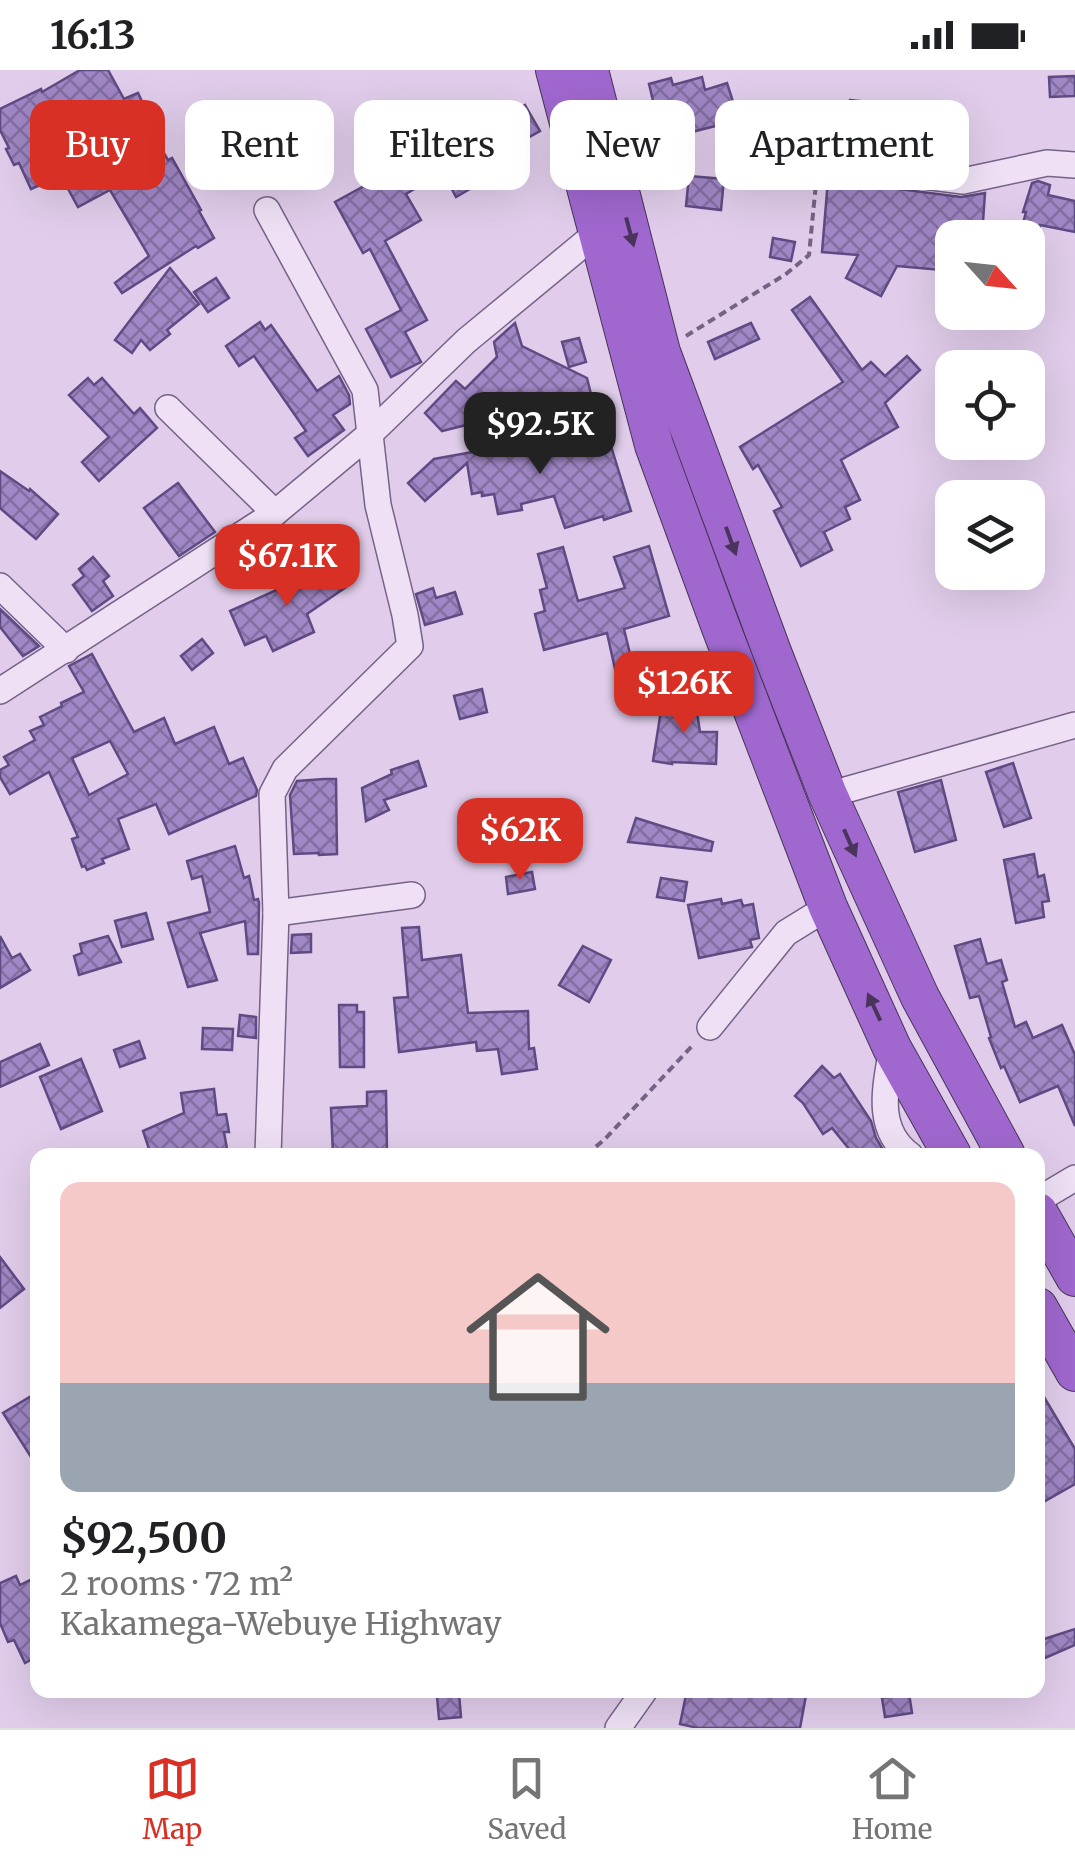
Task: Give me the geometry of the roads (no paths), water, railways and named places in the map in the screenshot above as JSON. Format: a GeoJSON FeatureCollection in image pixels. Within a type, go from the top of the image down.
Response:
{"type":"FeatureCollection","features":[{"type":"Feature","properties":{"kind":"highway"},"geometry":{"type":"LineString","coordinates":[[555,70],[654,445],[828,908],[892,1048],[948,1148]]}},
{"type":"Feature","properties":{"kind":"highway"},"geometry":{"type":"LineString","coordinates":[[588,70],[661,352],[772,652],[828,795],[920,998],[1002,1148]]}},
{"type":"Feature","properties":{"kind":"highway"},"geometry":{"type":"LineString","coordinates":[[1045,1224],[1075,1278]]}},
{"type":"Feature","properties":{"kind":"highway"},"geometry":{"type":"LineString","coordinates":[[1045,1320],[1075,1372]]}},
{"type":"Feature","properties":{"kind":"street"},"geometry":{"type":"LineString","coordinates":[[969,180],[1046,163],[1075,165]]}},
{"type":"Feature","properties":{"kind":"street"},"geometry":{"type":"LineString","coordinates":[[267,210],[365,390],[378,505],[410,646],[285,769],[272,794],[276,913],[268,1148]]}},
{"type":"Feature","properties":{"kind":"street"},"geometry":{"type":"LineString","coordinates":[[0,691],[275,513],[371,433],[466,341],[598,232]]}},
{"type":"Feature","properties":{"kind":"street"},"geometry":{"type":"LineString","coordinates":[[168,408],[275,513]]}},
{"type":"Feature","properties":{"kind":"street"},"geometry":{"type":"LineString","coordinates":[[0,586],[66,650]]}},
{"type":"Feature","properties":{"kind":"street"},"geometry":{"type":"LineString","coordinates":[[828,795],[1075,726]]}},
{"type":"Feature","properties":{"kind":"street"},"geometry":{"type":"LineString","coordinates":[[276,913],[412,895]]}},
{"type":"Feature","properties":{"kind":"street"},"geometry":{"type":"LineString","coordinates":[[710,1027],[786,934],[828,908]]}},
{"type":"Feature","properties":{"kind":"street"},"geometry":{"type":"LineString","coordinates":[[892,1048],[884,1107],[894,1138],[903,1148]]}},
{"type":"Feature","properties":{"kind":"street"},"geometry":{"type":"LineString","coordinates":[[1045,1196],[1075,1178]]}},
{"type":"Feature","properties":{"kind":"street"},"geometry":{"type":"LineString","coordinates":[[618,1728],[639,1698]]}}]}
